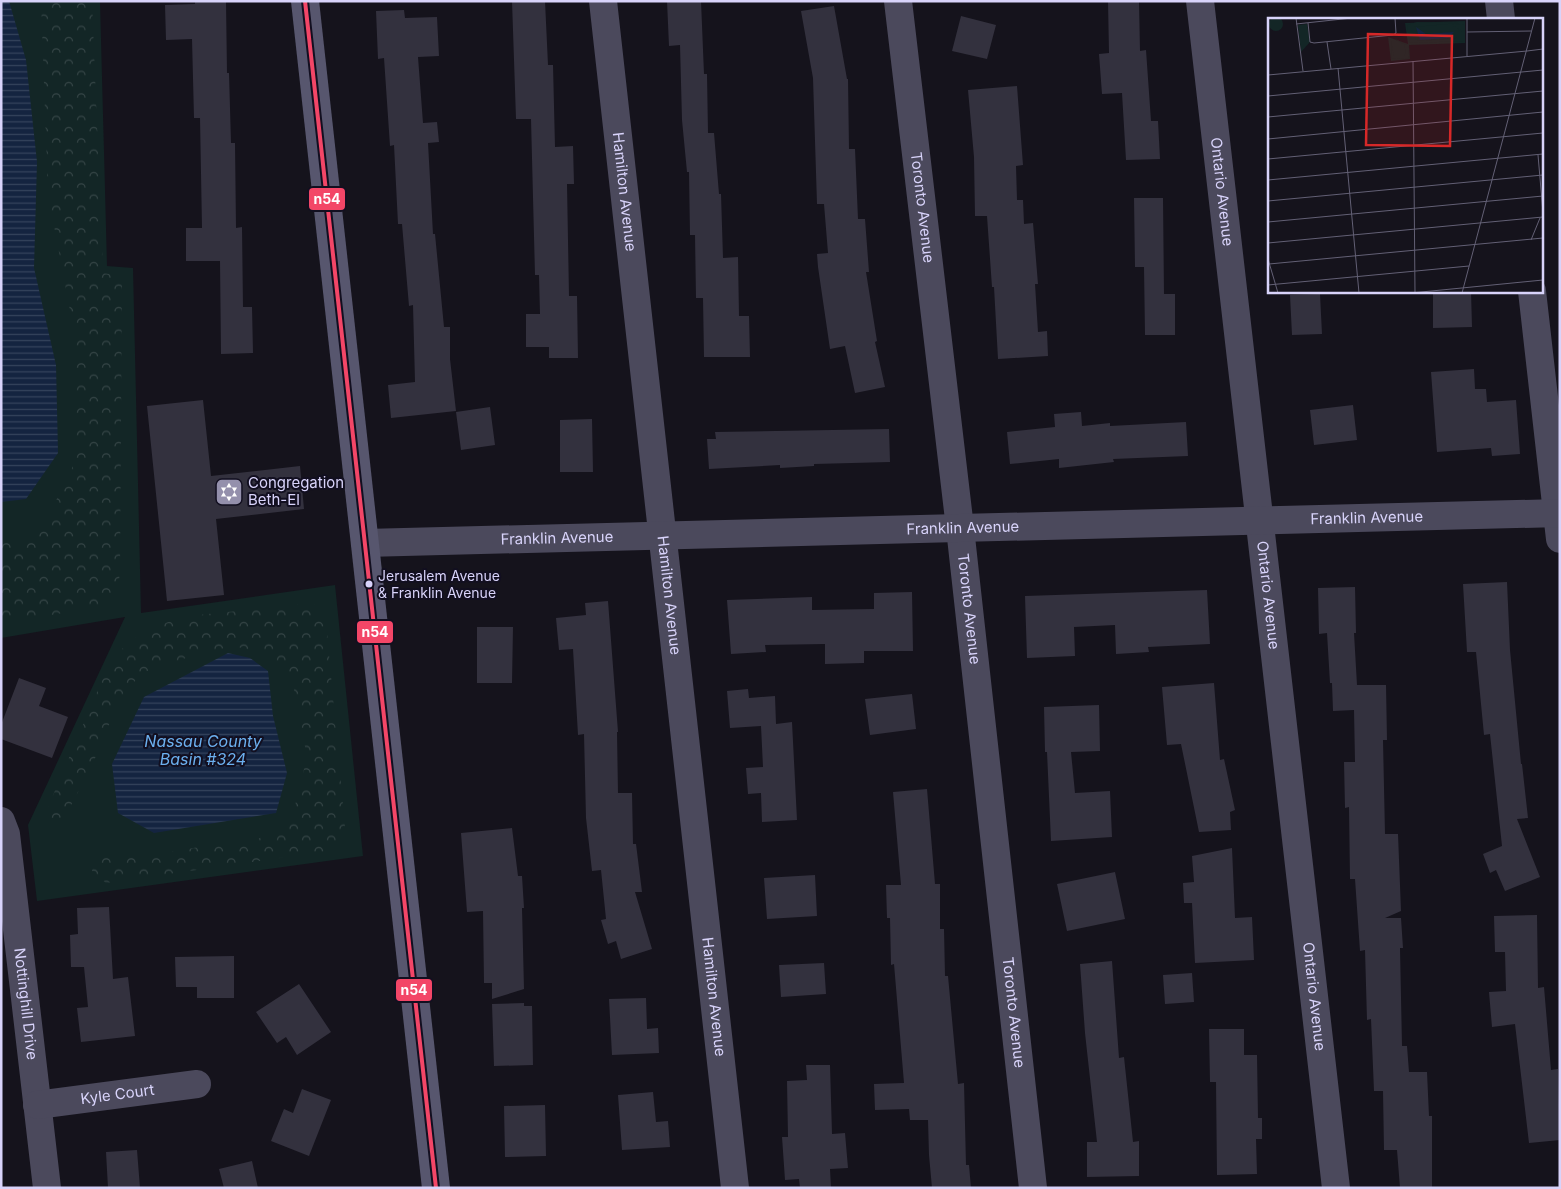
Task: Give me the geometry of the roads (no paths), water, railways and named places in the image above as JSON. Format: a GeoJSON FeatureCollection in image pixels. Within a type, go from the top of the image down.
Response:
{"type":"FeatureCollection","features":[{"type":"Feature","properties":{"kind":"main road"},"geometry":{"type":"LineString","coordinates":[[305,1],[436,1188]]}},
{"type":"Feature","properties":{"kind":"street","name":"Hamilton Avenue"},"geometry":{"type":"LineString","coordinates":[[603,1],[735,1188]]}},
{"type":"Feature","properties":{"kind":"street","name":"Toronto Avenue"},"geometry":{"type":"LineString","coordinates":[[898,1],[960,528],[1033,1188]]}},
{"type":"Feature","properties":{"kind":"street","name":"Ontario Avenue"},"geometry":{"type":"LineString","coordinates":[[1200,1],[1336,1188]]}},
{"type":"Feature","properties":{"kind":"street"},"geometry":{"type":"LineString","coordinates":[[1499,1],[1501,18]]}},
{"type":"Feature","properties":{"kind":"street"},"geometry":{"type":"LineString","coordinates":[[1532,292],[1559,522]]}},
{"type":"Feature","properties":{"kind":"street","name":"Franklin Avenue"},"geometry":{"type":"LineString","coordinates":[[365,543],[1259,521],[1559,522]]}},
{"type":"Feature","properties":{"kind":"street","name":"Nottinghill Drive"},"geometry":{"type":"LineString","coordinates":[[1,821],[6,834],[47,1188]]}},
{"type":"Feature","properties":{"kind":"street","name":"Kyle Court"},"geometry":{"type":"LineString","coordinates":[[37,1105],[197,1084]]}},
{"type":"Feature","properties":{"kind":"water"},"geometry":{"type":"Polygon","coordinates":[[[1,1],[9,1],[26,60],[37,162],[34,268],[56,365],[58,453],[26,499],[1,502],[1,1]]]}},
{"type":"Feature","properties":{"kind":"water","name":"Nassau County Basin #324"},"geometry":{"type":"Polygon","coordinates":[[[228,653],[250,658],[268,671],[273,716],[287,773],[276,813],[154,833],[118,813],[112,764],[144,697],[228,653]]]}},
{"type":"Feature","properties":{"kind":"place","name":"Congregation Beth-El"},"geometry":{"type":"Point","coordinates":[229,492]}},
{"type":"Feature","properties":{"kind":"place","name":"Jerusalem Avenue & Franklin Avenue"},"geometry":{"type":"Point","coordinates":[369,584]}}]}
